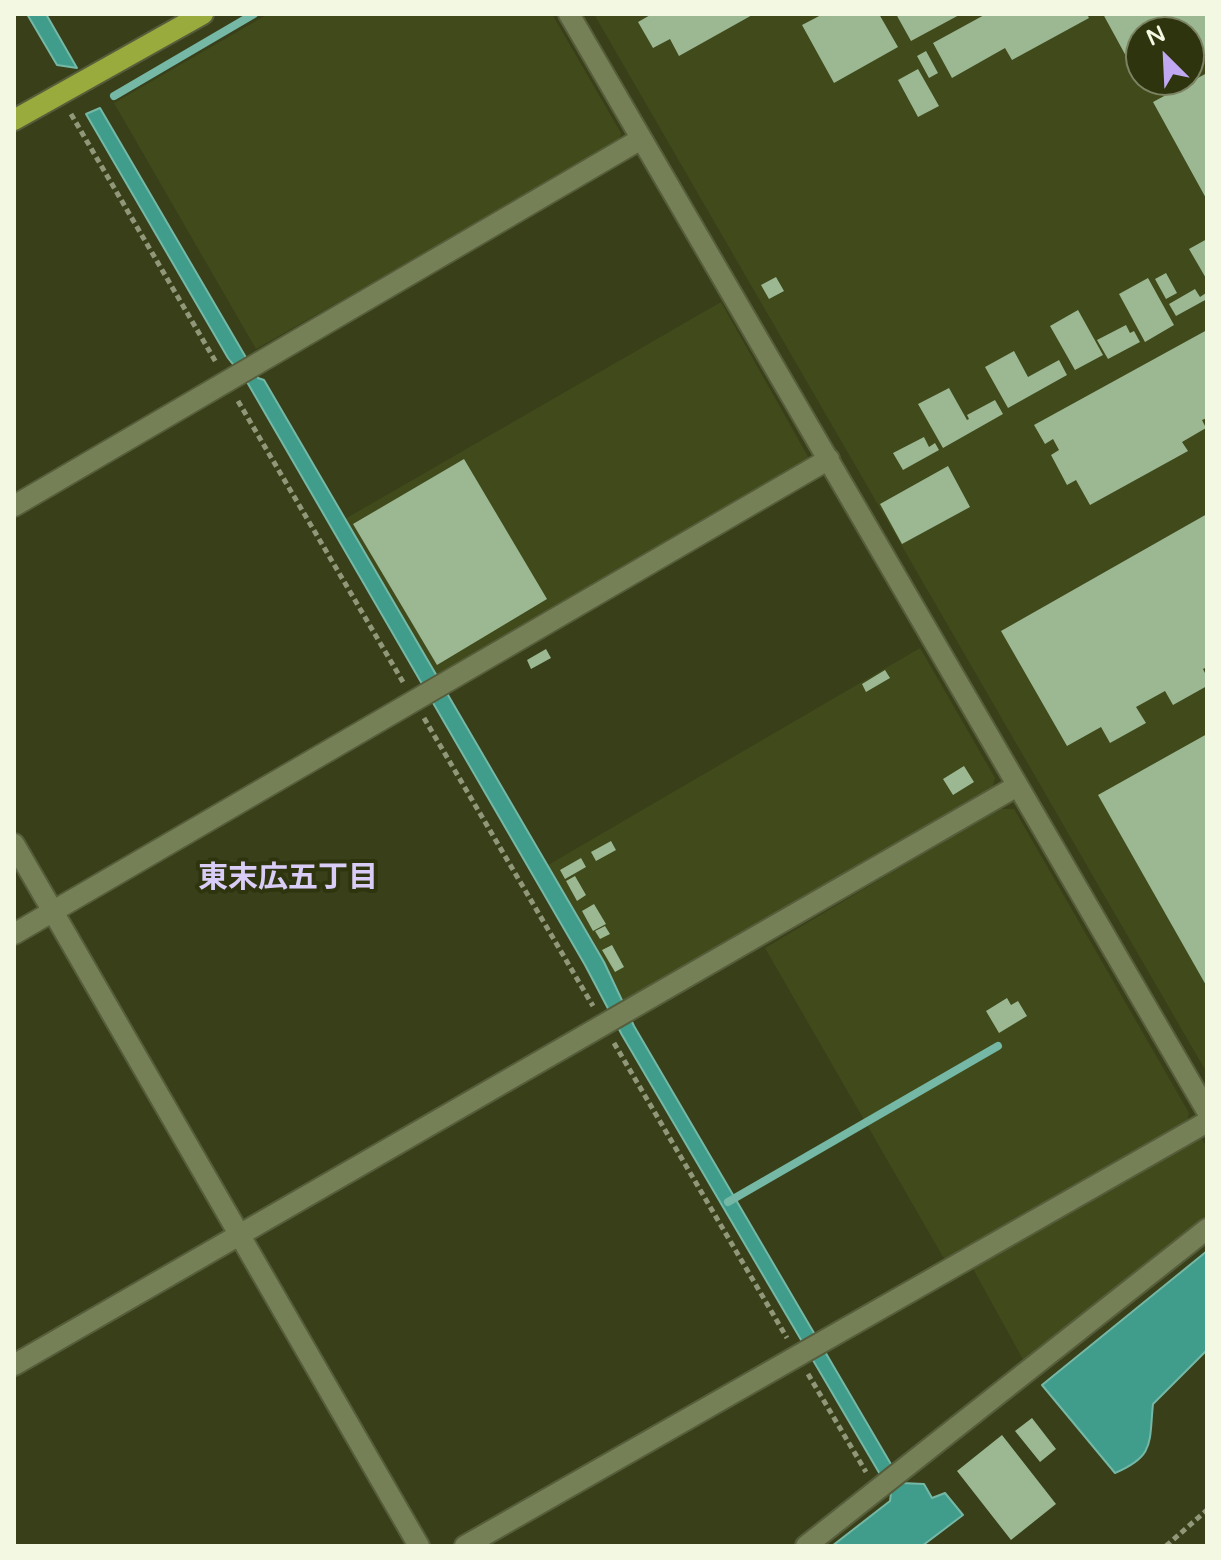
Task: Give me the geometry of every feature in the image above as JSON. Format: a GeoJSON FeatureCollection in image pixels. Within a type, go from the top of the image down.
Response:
{"type":"FeatureCollection","features":[{"type":"Feature","properties":{"kind":"main road"},"geometry":{"type":"LineString","coordinates":[[14,120],[203,14]]}},
{"type":"Feature","properties":{"kind":"street"},"geometry":{"type":"LineString","coordinates":[[569,14],[1207,1111]]}},
{"type":"Feature","properties":{"kind":"street"},"geometry":{"type":"LineString","coordinates":[[14,506],[641,139]]}},
{"type":"Feature","properties":{"kind":"street"},"geometry":{"type":"LineString","coordinates":[[14,934],[829,459]]}},
{"type":"Feature","properties":{"kind":"street"},"geometry":{"type":"LineString","coordinates":[[14,1365],[1017,786]]}},
{"type":"Feature","properties":{"kind":"street"},"geometry":{"type":"LineString","coordinates":[[14,844],[419,1546]]}},
{"type":"Feature","properties":{"kind":"street"},"geometry":{"type":"LineString","coordinates":[[465,1546],[1207,1122]]}},
{"type":"Feature","properties":{"kind":"street"},"geometry":{"type":"LineString","coordinates":[[806,1546],[1207,1229]]}},
{"type":"Feature","properties":{"kind":"path"},"geometry":{"type":"LineString","coordinates":[[59,94],[231,379],[607,1022],[808,1350],[879,1488]]}},
{"type":"Feature","properties":{"kind":"path"},"geometry":{"type":"LineString","coordinates":[[1166,1546],[1207,1510]]}},
{"type":"Feature","properties":{"kind":"shaded area"},"geometry":{"type":"Polygon","coordinates":[[[268,14],[552,14],[621,133],[619,142],[256,349],[114,103],[268,14]]]}},
{"type":"Feature","properties":{"kind":"shaded area"},"geometry":{"type":"Polygon","coordinates":[[[594,14],[1207,14],[1207,1073],[594,14]]]}},
{"type":"Feature","properties":{"kind":"shaded area"},"geometry":{"type":"Polygon","coordinates":[[[721,302],[811,462],[438,678],[345,519],[721,302]]]}},
{"type":"Feature","properties":{"kind":"shaded area"},"geometry":{"type":"Polygon","coordinates":[[[920,648],[995,778],[992,789],[624,1003],[548,865],[920,648]]]}},
{"type":"Feature","properties":{"kind":"shaded area"},"geometry":{"type":"Polygon","coordinates":[[[998,809],[1014,809],[1189,1113],[1186,1124],[946,1262],[765,948],[998,809]]]}},
{"type":"Feature","properties":{"kind":"shaded area"},"geometry":{"type":"Polygon","coordinates":[[[1201,1138],[1207,1147],[1207,1219],[1025,1363],[972,1267],[1201,1138]]]}},
{"type":"Feature","properties":{"kind":"water"},"geometry":{"type":"Polygon","coordinates":[[[27,14],[46,14],[77,68],[57,65],[27,14]]]}},
{"type":"Feature","properties":{"kind":"water"},"geometry":{"type":"Polygon","coordinates":[[[100,108],[258,378],[264,380],[604,962],[634,1026],[902,1483],[924,1484],[932,1498],[945,1493],[963,1515],[922,1546],[832,1546],[890,1501],[891,1493],[622,1035],[585,965],[247,382],[228,358],[86,114],[100,108]]]}},
{"type":"Feature","properties":{"kind":"water"},"geometry":{"type":"Polygon","coordinates":[[[1207,1251],[1207,1350],[1153,1404],[1150,1438],[1144,1454],[1115,1473],[1042,1385],[1207,1251]]]}},
{"type":"Feature","properties":{"kind":"building"},"geometry":{"type":"Polygon","coordinates":[[[652,14],[754,14],[679,56],[670,39],[653,48],[638,22],[652,14]]]}},
{"type":"Feature","properties":{"kind":"building"},"geometry":{"type":"Polygon","coordinates":[[[823,14],[879,14],[898,47],[834,83],[802,25],[823,14]]]}},
{"type":"Feature","properties":{"kind":"building"},"geometry":{"type":"Polygon","coordinates":[[[896,14],[961,14],[911,41],[896,14]]]}},
{"type":"Feature","properties":{"kind":"building"},"geometry":{"type":"Polygon","coordinates":[[[986,14],[1087,14],[1089,18],[1012,60],[1005,48],[952,78],[933,43],[986,14]]]}},
{"type":"Feature","properties":{"kind":"building"},"geometry":{"type":"Polygon","coordinates":[[[1103,14],[1207,14],[1205,55],[1205,16],[1125,16],[1125,54],[1103,14]]]}},
{"type":"Feature","properties":{"kind":"building"},"geometry":{"type":"Polygon","coordinates":[[[926,51],[938,73],[929,78],[917,56],[926,51]]]}},
{"type":"Feature","properties":{"kind":"building"},"geometry":{"type":"Polygon","coordinates":[[[918,69],[939,106],[918,117],[898,80],[918,69]]]}},
{"type":"Feature","properties":{"kind":"building"},"geometry":{"type":"Polygon","coordinates":[[[1205,74],[1207,200],[1153,102],[1164,96],[1205,96],[1205,74]]]}},
{"type":"Feature","properties":{"kind":"building"},"geometry":{"type":"Polygon","coordinates":[[[1207,239],[1207,280],[1189,249],[1207,239]]]}},
{"type":"Feature","properties":{"kind":"building"},"geometry":{"type":"Polygon","coordinates":[[[1166,273],[1177,293],[1166,299],[1155,279],[1166,273]]]}},
{"type":"Feature","properties":{"kind":"building"},"geometry":{"type":"Polygon","coordinates":[[[776,277],[784,291],[769,299],[761,285],[776,277]]]}},
{"type":"Feature","properties":{"kind":"building"},"geometry":{"type":"Polygon","coordinates":[[[1148,278],[1174,325],[1145,342],[1119,294],[1148,278]]]}},
{"type":"Feature","properties":{"kind":"building"},"geometry":{"type":"Polygon","coordinates":[[[1195,289],[1200,297],[1206,293],[1207,299],[1176,316],[1169,304],[1195,289]]]}},
{"type":"Feature","properties":{"kind":"building"},"geometry":{"type":"Polygon","coordinates":[[[1078,310],[1103,355],[1075,370],[1050,326],[1078,310]]]}},
{"type":"Feature","properties":{"kind":"building"},"geometry":{"type":"Polygon","coordinates":[[[1126,325],[1140,342],[1108,359],[1097,340],[1126,325]]]}},
{"type":"Feature","properties":{"kind":"building"},"geometry":{"type":"Polygon","coordinates":[[[1207,330],[1207,418],[1202,420],[1206,428],[1182,442],[1188,451],[1090,505],[1076,480],[1067,485],[1051,455],[1059,450],[1053,439],[1045,444],[1034,425],[1207,330]]]}},
{"type":"Feature","properties":{"kind":"building"},"geometry":{"type":"Polygon","coordinates":[[[1014,351],[1028,377],[1059,360],[1067,375],[1008,408],[985,367],[1014,351]]]}},
{"type":"Feature","properties":{"kind":"building"},"geometry":{"type":"Polygon","coordinates":[[[949,388],[967,420],[967,415],[995,400],[1003,414],[943,448],[918,404],[949,388]]]}},
{"type":"Feature","properties":{"kind":"building"},"geometry":{"type":"Polygon","coordinates":[[[924,437],[929,447],[935,443],[939,450],[903,470],[893,453],[924,437]]]}},
{"type":"Feature","properties":{"kind":"building"},"geometry":{"type":"Polygon","coordinates":[[[464,459],[547,599],[437,665],[353,524],[464,459]]]}},
{"type":"Feature","properties":{"kind":"building"},"geometry":{"type":"Polygon","coordinates":[[[948,466],[970,507],[902,544],[880,504],[948,466]]]}},
{"type":"Feature","properties":{"kind":"building"},"geometry":{"type":"Polygon","coordinates":[[[1207,514],[1207,667],[1203,669],[1207,686],[1173,705],[1165,691],[1136,707],[1146,723],[1110,743],[1101,727],[1067,746],[1001,631],[1207,514]]]}},
{"type":"Feature","properties":{"kind":"building"},"geometry":{"type":"Polygon","coordinates":[[[546,649],[551,658],[531,669],[527,660],[546,649]]]}},
{"type":"Feature","properties":{"kind":"building"},"geometry":{"type":"Polygon","coordinates":[[[885,670],[890,678],[866,692],[862,684],[885,670]]]}},
{"type":"Feature","properties":{"kind":"building"},"geometry":{"type":"Polygon","coordinates":[[[1207,734],[1207,987],[1098,795],[1207,734]]]}},
{"type":"Feature","properties":{"kind":"building"},"geometry":{"type":"Polygon","coordinates":[[[964,766],[974,782],[953,795],[943,779],[964,766]]]}},
{"type":"Feature","properties":{"kind":"building"},"geometry":{"type":"Polygon","coordinates":[[[611,841],[616,850],[596,861],[591,852],[611,841]]]}},
{"type":"Feature","properties":{"kind":"building"},"geometry":{"type":"Polygon","coordinates":[[[581,858],[586,867],[565,879],[560,870],[581,858]]]}},
{"type":"Feature","properties":{"kind":"building"},"geometry":{"type":"Polygon","coordinates":[[[575,876],[586,895],[577,901],[566,881],[575,876]]]}},
{"type":"Feature","properties":{"kind":"building"},"geometry":{"type":"Polygon","coordinates":[[[594,904],[606,924],[593,931],[582,911],[594,904]]]}},
{"type":"Feature","properties":{"kind":"building"},"geometry":{"type":"Polygon","coordinates":[[[605,926],[610,934],[600,939],[595,931],[605,926]]]}},
{"type":"Feature","properties":{"kind":"building"},"geometry":{"type":"Polygon","coordinates":[[[612,945],[624,967],[615,972],[602,950],[612,945]]]}},
{"type":"Feature","properties":{"kind":"building"},"geometry":{"type":"Polygon","coordinates":[[[1007,998],[1011,1005],[1018,1001],[1027,1016],[999,1033],[986,1011],[1007,998]]]}},
{"type":"Feature","properties":{"kind":"building"},"geometry":{"type":"Polygon","coordinates":[[[1032,1418],[1056,1449],[1040,1462],[1015,1431],[1032,1418]]]}},
{"type":"Feature","properties":{"kind":"building"},"geometry":{"type":"Polygon","coordinates":[[[1002,1435],[1056,1504],[1011,1540],[957,1471],[1002,1435]]]}},
{"type":"Feature","properties":{"kind":"waterway"},"geometry":{"type":"LineString","coordinates":[[114,96],[254,14]]}},
{"type":"Feature","properties":{"kind":"waterway"},"geometry":{"type":"LineString","coordinates":[[728,1202],[998,1046]]}},
{"type":"Feature","properties":{"kind":"district","name":"東末広五丁目"},"geometry":{"type":"Point","coordinates":[288,879]}}]}
